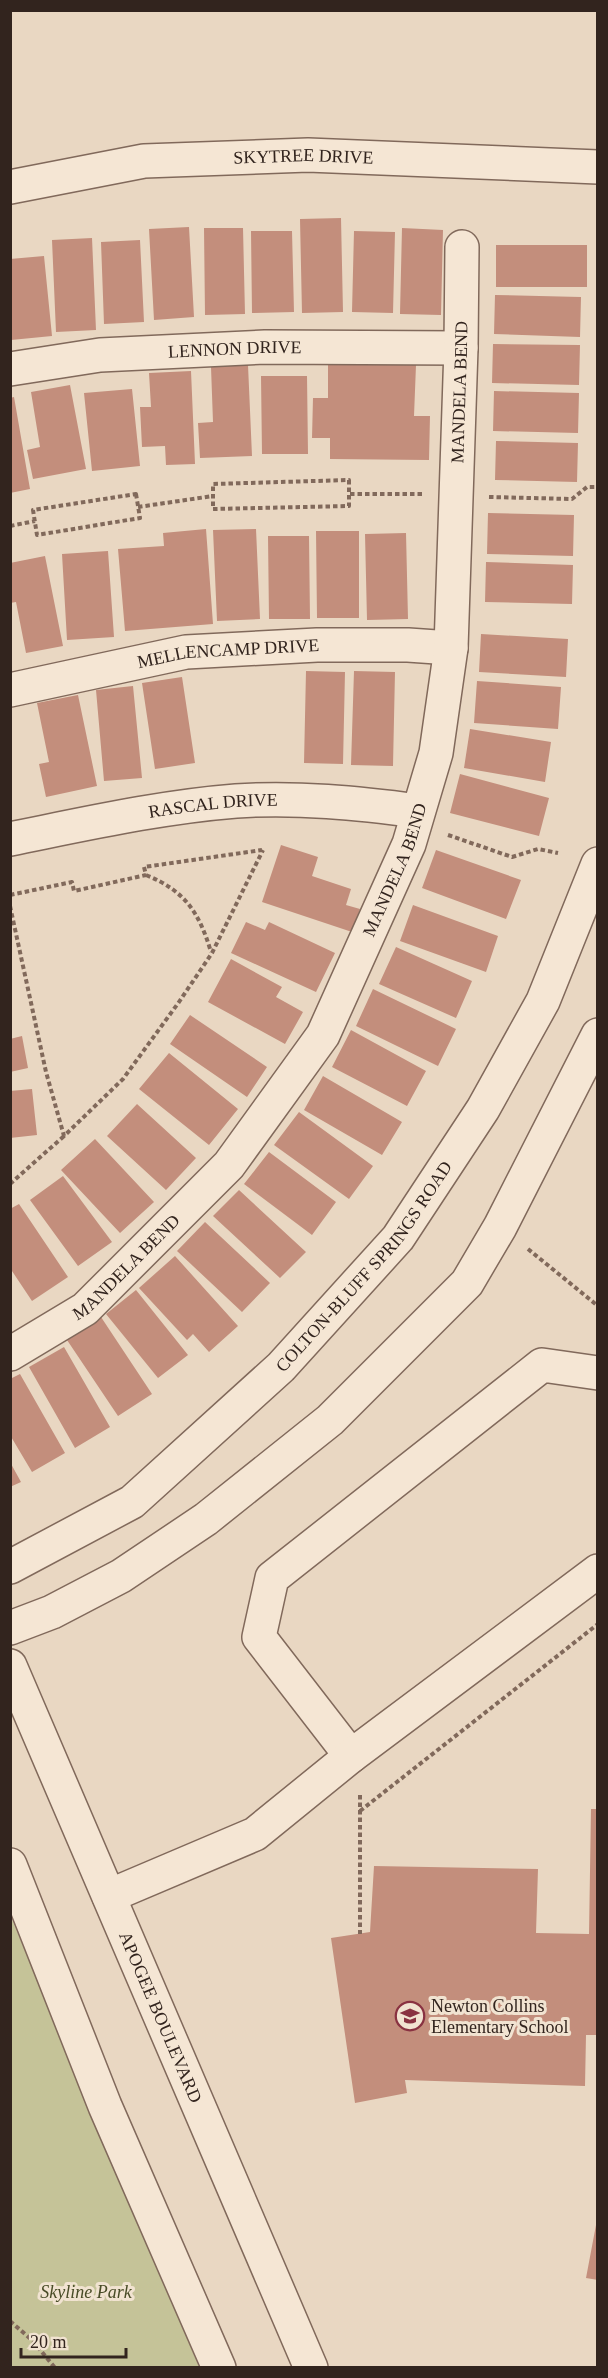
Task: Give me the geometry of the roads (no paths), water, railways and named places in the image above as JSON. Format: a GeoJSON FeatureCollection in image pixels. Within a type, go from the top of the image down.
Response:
{"type":"FeatureCollection","features":[{"type":"Feature","properties":{"kind":"street","name":"SKYTREE DRIVE"},"geometry":{"type":"LineString","coordinates":[[10,187],[144,161],[285,156],[597,167]]}},
{"type":"Feature","properties":{"kind":"street","name":"MANDELA BEND"},"geometry":{"type":"LineString","coordinates":[[11,1352],[85,1309],[229,1165],[324,1035],[409,844],[436,753],[451,648],[462,247]]}},
{"type":"Feature","properties":{"kind":"street","name":"LENNON DRIVE"},"geometry":{"type":"LineString","coordinates":[[10,369],[100,355],[264,347],[461,348]]}},
{"type":"Feature","properties":{"kind":"street","name":"MELLENCAMP DRIVE"},"geometry":{"type":"LineString","coordinates":[[10,690],[186,652],[317,645],[408,645],[451,648]]}},
{"type":"Feature","properties":{"kind":"street","name":"RASCAL DRIVE"},"geometry":{"type":"LineString","coordinates":[[10,839],[160,809],[237,801],[343,802],[418,810]]}},
{"type":"Feature","properties":{"kind":"street","name":"COLTON-BLUFF SPRINGS ROAD"},"geometry":{"type":"LineString","coordinates":[[10,1567],[132,1503],[281,1367],[398,1238],[483,1109],[543,1001],[597,864]]}},
{"type":"Feature","properties":{"kind":"street"},"geometry":{"type":"LineString","coordinates":[[10,1628],[52,1612],[121,1576],[206,1520],[330,1420],[467,1282],[500,1227],[597,1035]]}},
{"type":"Feature","properties":{"kind":"street"},"geometry":{"type":"LineString","coordinates":[[351,1756],[260,1637],[272,1578],[542,1365],[597,1373]]}},
{"type":"Feature","properties":{"kind":"street"},"geometry":{"type":"LineString","coordinates":[[109,1896],[255,1834],[351,1756],[597,1571]]}},
{"type":"Feature","properties":{"kind":"street","name":"APOGEE BOULEVARD"},"geometry":{"type":"LineString","coordinates":[[10,1666],[311,2367]]}},
{"type":"Feature","properties":{"kind":"street"},"geometry":{"type":"LineString","coordinates":[[10,1865],[105,2106],[219,2367]]}},
{"type":"Feature","properties":{"kind":"place","name":"Newton Collins Elementary School"},"geometry":{"type":"Point","coordinates":[410,2016]}},
{"type":"Feature","properties":{"kind":"park label","name":"Skyline Park"},"geometry":{"type":"Point","coordinates":[86,2292]}}]}
